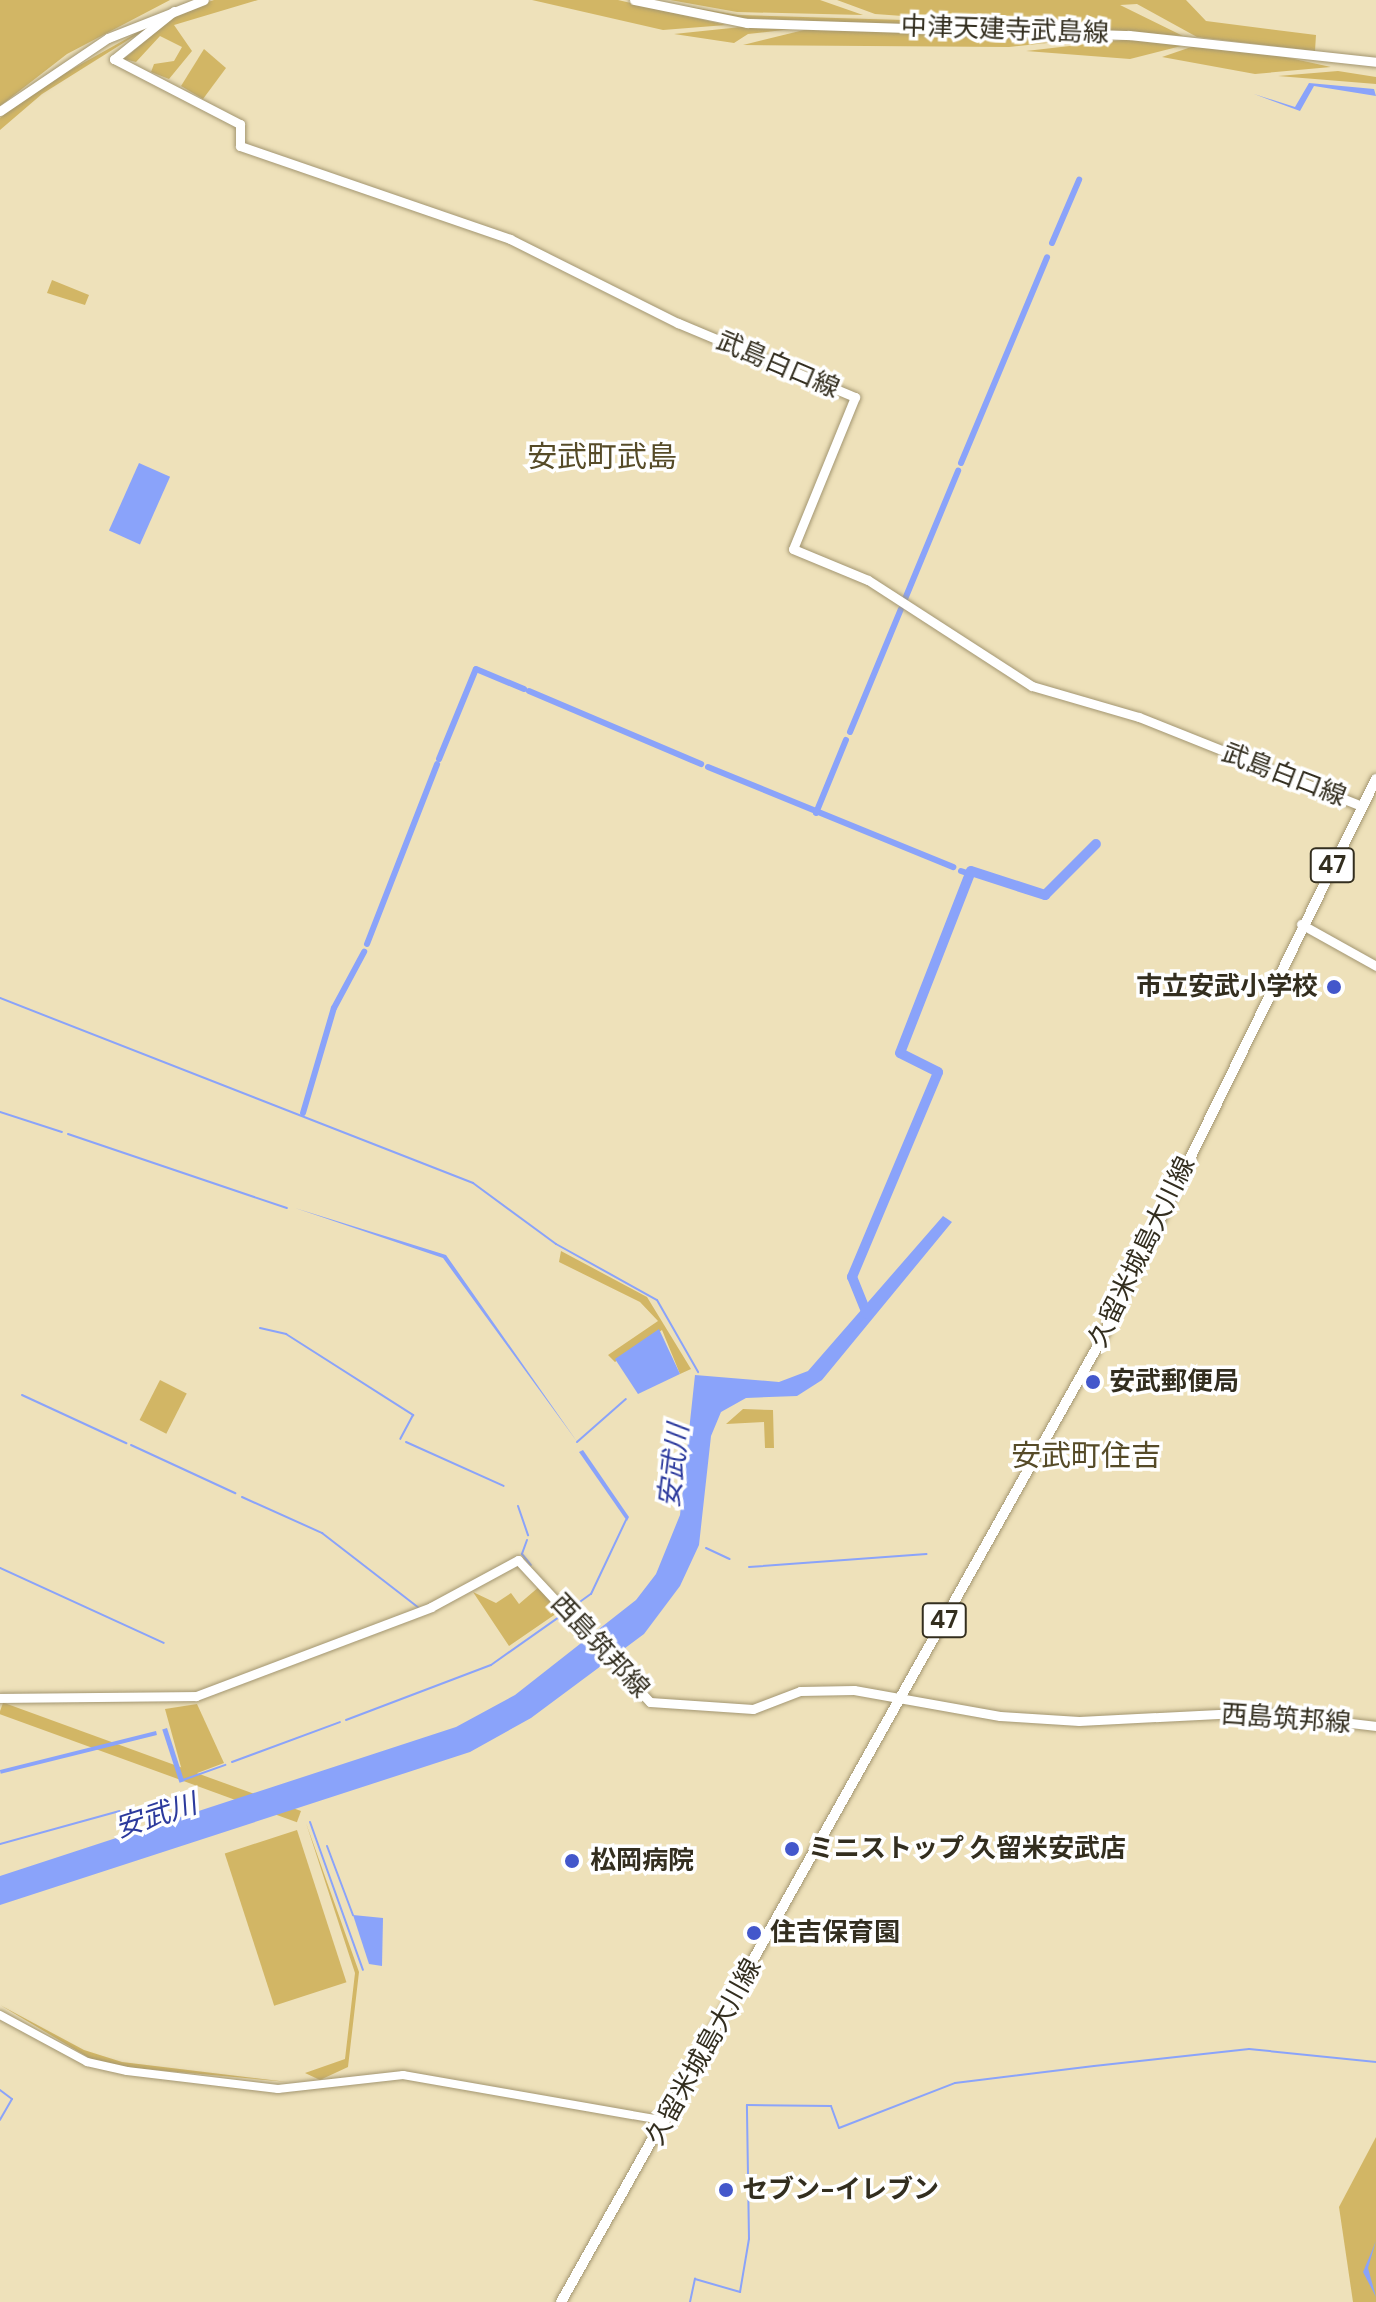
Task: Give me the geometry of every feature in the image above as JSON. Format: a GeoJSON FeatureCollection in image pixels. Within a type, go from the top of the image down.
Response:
{"type":"FeatureCollection","features":[{"type":"Feature","properties":{"kind":"main road"},"geometry":{"type":"LineString","coordinates":[[0,111],[69,59],[204,0]]}},
{"type":"Feature","properties":{"kind":"main road","name":"中津天建寺武島線"},"geometry":{"type":"LineString","coordinates":[[634,0],[747,23],[1129,35],[1376,62]]}},
{"type":"Feature","properties":{"kind":"main road","name":"武島白口線"},"geometry":{"type":"LineString","coordinates":[[174,11],[114,59],[240,124],[240,146],[510,239],[678,323],[855,397],[793,549],[868,580],[1032,686],[1139,717],[1362,806]]}},
{"type":"Feature","properties":{"kind":"main road","name":"久留米城島大川線"},"geometry":{"type":"LineString","coordinates":[[561,2302],[666,2121],[1100,1342],[1301,924],[1376,779]]}},
{"type":"Feature","properties":{"kind":"main road"},"geometry":{"type":"LineString","coordinates":[[1301,924],[1376,966]]}},
{"type":"Feature","properties":{"kind":"main road","name":"西島筑邦線"},"geometry":{"type":"LineString","coordinates":[[0,1698],[196,1696],[431,1607],[518,1560],[647,1701],[690,1709],[753,1709],[829,1690],[899,1704],[1079,1721],[1258,1712],[1376,1726]]}},
{"type":"Feature","properties":{"kind":"street"},"geometry":{"type":"LineString","coordinates":[[0,2015],[87,2062],[127,2071],[278,2089],[403,2075],[666,2121]]}},
{"type":"Feature","properties":{"kind":"shaded area"},"geometry":{"type":"Polygon","coordinates":[[[0,0],[170,0],[67,54],[0,106],[0,0]]]}},
{"type":"Feature","properties":{"kind":"shaded area"},"geometry":{"type":"Polygon","coordinates":[[[214,0],[258,0],[174,25],[192,51],[169,79],[151,72],[154,64],[174,61],[182,47],[160,36],[136,62],[124,59],[179,12],[214,0]]]}},
{"type":"Feature","properties":{"kind":"shaded area"},"geometry":{"type":"Polygon","coordinates":[[[532,0],[618,0],[726,25],[663,30],[532,0]]]}},
{"type":"Feature","properties":{"kind":"shaded area"},"geometry":{"type":"Polygon","coordinates":[[[649,0],[738,15],[968,22],[1104,33],[739,18],[649,0]]]}},
{"type":"Feature","properties":{"kind":"shaded area"},"geometry":{"type":"Polygon","coordinates":[[[670,0],[820,0],[863,15],[737,12],[670,0]]]}},
{"type":"Feature","properties":{"kind":"shaded area"},"geometry":{"type":"Polygon","coordinates":[[[837,0],[1186,0],[1206,21],[1316,35],[1315,51],[1197,37],[1137,4],[1120,5],[1183,36],[875,14],[837,0]]]}},
{"type":"Feature","properties":{"kind":"shaded area"},"geometry":{"type":"Polygon","coordinates":[[[160,20],[42,94],[0,130],[0,118],[26,95],[160,20]]]}},
{"type":"Feature","properties":{"kind":"shaded area"},"geometry":{"type":"Polygon","coordinates":[[[741,27],[792,29],[748,34],[734,43],[674,34],[741,27]]]}},
{"type":"Feature","properties":{"kind":"shaded area"},"geometry":{"type":"Polygon","coordinates":[[[808,29],[931,29],[1076,40],[1009,47],[743,45],[808,29]]]}},
{"type":"Feature","properties":{"kind":"shaded area"},"geometry":{"type":"Polygon","coordinates":[[[1131,39],[1189,44],[1130,59],[1026,51],[1131,39]]]}},
{"type":"Feature","properties":{"kind":"shaded area"},"geometry":{"type":"Polygon","coordinates":[[[1197,45],[1262,52],[1331,67],[1255,74],[1162,57],[1197,45]]]}},
{"type":"Feature","properties":{"kind":"shaded area"},"geometry":{"type":"Polygon","coordinates":[[[204,49],[226,68],[203,99],[181,86],[204,49]]]}},
{"type":"Feature","properties":{"kind":"shaded area"},"geometry":{"type":"Polygon","coordinates":[[[1338,71],[1376,77],[1376,84],[1278,76],[1338,71]]]}},
{"type":"Feature","properties":{"kind":"shaded area"},"geometry":{"type":"Polygon","coordinates":[[[52,280],[89,295],[85,305],[47,293],[52,280]]]}},
{"type":"Feature","properties":{"kind":"shaded area"},"geometry":{"type":"Polygon","coordinates":[[[561,1251],[647,1297],[691,1369],[680,1374],[662,1330],[615,1362],[608,1355],[658,1321],[640,1302],[559,1262],[561,1251]]]}},
{"type":"Feature","properties":{"kind":"shaded area"},"geometry":{"type":"Polygon","coordinates":[[[160,1380],[187,1394],[166,1434],[140,1420],[160,1380]]]}},
{"type":"Feature","properties":{"kind":"shaded area"},"geometry":{"type":"Polygon","coordinates":[[[743,1409],[773,1410],[774,1448],[765,1448],[764,1422],[726,1424],[743,1409]]]}},
{"type":"Feature","properties":{"kind":"shaded area"},"geometry":{"type":"Polygon","coordinates":[[[540,1586],[560,1611],[509,1646],[473,1592],[496,1603],[511,1593],[519,1604],[540,1586]]]}},
{"type":"Feature","properties":{"kind":"shaded area"},"geometry":{"type":"Polygon","coordinates":[[[3,1703],[301,1811],[297,1822],[0,1714],[3,1703]]]}},
{"type":"Feature","properties":{"kind":"shaded area"},"geometry":{"type":"Polygon","coordinates":[[[197,1704],[224,1763],[184,1778],[165,1709],[197,1704]]]}},
{"type":"Feature","properties":{"kind":"shaded area"},"geometry":{"type":"Polygon","coordinates":[[[306,1823],[359,1972],[348,2067],[320,2080],[305,2073],[345,2059],[355,1973],[306,1823]]]}},
{"type":"Feature","properties":{"kind":"shaded area"},"geometry":{"type":"Polygon","coordinates":[[[297,1830],[346,1982],[274,2006],[225,1853],[297,1830]]]}},
{"type":"Feature","properties":{"kind":"shaded area"},"geometry":{"type":"Polygon","coordinates":[[[0,2005],[84,2050],[122,2062],[288,2082],[122,2067],[91,2059],[0,2005]]]}},
{"type":"Feature","properties":{"kind":"shaded area"},"geometry":{"type":"Polygon","coordinates":[[[1376,2137],[1376,2302],[1353,2302],[1339,2207],[1376,2137]]]}},
{"type":"Feature","properties":{"kind":"water"},"geometry":{"type":"Polygon","coordinates":[[[1309,83],[1374,89],[1376,96],[1314,86],[1300,111],[1254,94],[1295,107],[1309,83]]]}},
{"type":"Feature","properties":{"kind":"water"},"geometry":{"type":"Polygon","coordinates":[[[139,463],[170,477],[140,544],[109,531],[139,463]]]}},
{"type":"Feature","properties":{"kind":"water"},"geometry":{"type":"Polygon","coordinates":[[[295,1208],[446,1255],[578,1443],[443,1258],[295,1208]]]}},
{"type":"Feature","properties":{"kind":"water"},"geometry":{"type":"Polygon","coordinates":[[[943,1216],[952,1222],[822,1380],[797,1396],[746,1398],[721,1412],[711,1436],[699,1545],[680,1586],[644,1634],[531,1718],[470,1752],[0,1905],[0,1876],[456,1727],[515,1695],[636,1600],[656,1574],[680,1515],[695,1375],[779,1382],[808,1371],[943,1216]]]}},
{"type":"Feature","properties":{"kind":"water"},"geometry":{"type":"Polygon","coordinates":[[[659,1329],[680,1374],[638,1394],[615,1359],[659,1329]]]}},
{"type":"Feature","properties":{"kind":"water"},"geometry":{"type":"Polygon","coordinates":[[[583,1450],[629,1517],[627,1521],[579,1452],[583,1450]]]}},
{"type":"Feature","properties":{"kind":"water"},"geometry":{"type":"Polygon","coordinates":[[[167,1728],[184,1781],[180,1783],[162,1730],[167,1728]]]}},
{"type":"Feature","properties":{"kind":"water"},"geometry":{"type":"Polygon","coordinates":[[[156,1731],[157,1735],[1,1774],[0,1770],[156,1731]]]}},
{"type":"Feature","properties":{"kind":"water"},"geometry":{"type":"Polygon","coordinates":[[[353,1915],[383,1918],[382,1966],[369,1964],[353,1915]]]}},
{"type":"Feature","properties":{"kind":"water"},"geometry":{"type":"Polygon","coordinates":[[[1376,2241],[1368,2268],[1376,2297],[1363,2272],[1376,2241]]]}},
{"type":"Feature","properties":{"kind":"waterway"},"geometry":{"type":"LineString","coordinates":[[1052,243],[1079,180]]}},
{"type":"Feature","properties":{"kind":"waterway"},"geometry":{"type":"LineString","coordinates":[[961,463],[1047,257]]}},
{"type":"Feature","properties":{"kind":"waterway"},"geometry":{"type":"LineString","coordinates":[[905,599],[958,471]]}},
{"type":"Feature","properties":{"kind":"waterway"},"geometry":{"type":"LineString","coordinates":[[850,732],[901,609]]}},
{"type":"Feature","properties":{"kind":"waterway"},"geometry":{"type":"LineString","coordinates":[[439,759],[476,669],[524,689]]}},
{"type":"Feature","properties":{"kind":"waterway"},"geometry":{"type":"LineString","coordinates":[[529,691],[701,764]]}},
{"type":"Feature","properties":{"kind":"waterway"},"geometry":{"type":"LineString","coordinates":[[816,813],[846,740]]}},
{"type":"Feature","properties":{"kind":"waterway"},"geometry":{"type":"LineString","coordinates":[[367,944],[437,764]]}},
{"type":"Feature","properties":{"kind":"waterway"},"geometry":{"type":"LineString","coordinates":[[708,767],[953,867]]}},
{"type":"Feature","properties":{"kind":"waterway","name":"安武川"},"geometry":{"type":"LineString","coordinates":[[867,1314],[852,1277],[938,1072],[900,1053],[971,871],[1045,895],[1096,844]]}},
{"type":"Feature","properties":{"kind":"waterway"},"geometry":{"type":"LineString","coordinates":[[961,871],[970,874]]}},
{"type":"Feature","properties":{"kind":"waterway"},"geometry":{"type":"LineString","coordinates":[[303,1113],[334,1008],[364,952]]}},
{"type":"Feature","properties":{"kind":"waterway"},"geometry":{"type":"LineString","coordinates":[[0,998],[473,1183],[556,1244],[657,1300],[698,1372]]}},
{"type":"Feature","properties":{"kind":"waterway"},"geometry":{"type":"LineString","coordinates":[[0,1112],[62,1132]]}},
{"type":"Feature","properties":{"kind":"waterway"},"geometry":{"type":"LineString","coordinates":[[68,1134],[287,1208]]}},
{"type":"Feature","properties":{"kind":"waterway"},"geometry":{"type":"LineString","coordinates":[[260,1328],[286,1334],[413,1415],[400,1439]]}},
{"type":"Feature","properties":{"kind":"waterway"},"geometry":{"type":"LineString","coordinates":[[22,1395],[126,1443]]}},
{"type":"Feature","properties":{"kind":"waterway"},"geometry":{"type":"LineString","coordinates":[[577,1442],[626,1399]]}},
{"type":"Feature","properties":{"kind":"waterway"},"geometry":{"type":"LineString","coordinates":[[406,1442],[504,1486]]}},
{"type":"Feature","properties":{"kind":"waterway"},"geometry":{"type":"LineString","coordinates":[[131,1445],[235,1493]]}},
{"type":"Feature","properties":{"kind":"waterway"},"geometry":{"type":"LineString","coordinates":[[242,1497],[322,1533],[419,1608]]}},
{"type":"Feature","properties":{"kind":"waterway"},"geometry":{"type":"LineString","coordinates":[[518,1506],[528,1535]]}},
{"type":"Feature","properties":{"kind":"waterway"},"geometry":{"type":"LineString","coordinates":[[570,1609],[591,1594],[626,1520]]}},
{"type":"Feature","properties":{"kind":"waterway"},"geometry":{"type":"LineString","coordinates":[[527,1540],[522,1554],[531,1565]]}},
{"type":"Feature","properties":{"kind":"waterway"},"geometry":{"type":"LineString","coordinates":[[706,1548],[730,1559]]}},
{"type":"Feature","properties":{"kind":"waterway"},"geometry":{"type":"LineString","coordinates":[[749,1567],[927,1554]]}},
{"type":"Feature","properties":{"kind":"waterway"},"geometry":{"type":"LineString","coordinates":[[0,1568],[164,1643]]}},
{"type":"Feature","properties":{"kind":"waterway"},"geometry":{"type":"LineString","coordinates":[[346,1720],[491,1665],[562,1615]]}},
{"type":"Feature","properties":{"kind":"waterway"},"geometry":{"type":"LineString","coordinates":[[232,1762],[340,1722]]}},
{"type":"Feature","properties":{"kind":"waterway"},"geometry":{"type":"LineString","coordinates":[[183,1780],[225,1765]]}},
{"type":"Feature","properties":{"kind":"waterway"},"geometry":{"type":"LineString","coordinates":[[0,1844],[120,1811]]}},
{"type":"Feature","properties":{"kind":"waterway"},"geometry":{"type":"LineString","coordinates":[[310,1822],[363,1970]]}},
{"type":"Feature","properties":{"kind":"waterway"},"geometry":{"type":"LineString","coordinates":[[327,1846],[353,1915]]}},
{"type":"Feature","properties":{"kind":"waterway"},"geometry":{"type":"LineString","coordinates":[[690,2302],[695,2279],[740,2292],[749,2239],[747,2105],[831,2106],[839,2128],[955,2083],[1249,2049],[1376,2062]]}},
{"type":"Feature","properties":{"kind":"waterway"},"geometry":{"type":"LineString","coordinates":[[0,2090],[12,2099],[0,2120]]}},
{"type":"Feature","properties":{"kind":"place","name":"市立安武小学校"},"geometry":{"type":"Point","coordinates":[1334,987]}},
{"type":"Feature","properties":{"kind":"place","name":"安武郵便局"},"geometry":{"type":"Point","coordinates":[1093,1382]}},
{"type":"Feature","properties":{"kind":"place","name":"ミニストップ 久留米安武店"},"geometry":{"type":"Point","coordinates":[792,1849]}},
{"type":"Feature","properties":{"kind":"place","name":"松岡病院"},"geometry":{"type":"Point","coordinates":[572,1861]}},
{"type":"Feature","properties":{"kind":"place","name":"住吉保育園"},"geometry":{"type":"Point","coordinates":[754,1933]}},
{"type":"Feature","properties":{"kind":"place","name":"セブン-イレブン"},"geometry":{"type":"Point","coordinates":[726,2190]}},
{"type":"Feature","properties":{"kind":"district","name":"安武町武島"},"geometry":{"type":"Point","coordinates":[602,457]}},
{"type":"Feature","properties":{"kind":"district","name":"安武町住吉"},"geometry":{"type":"Point","coordinates":[1086,1456]}}]}
